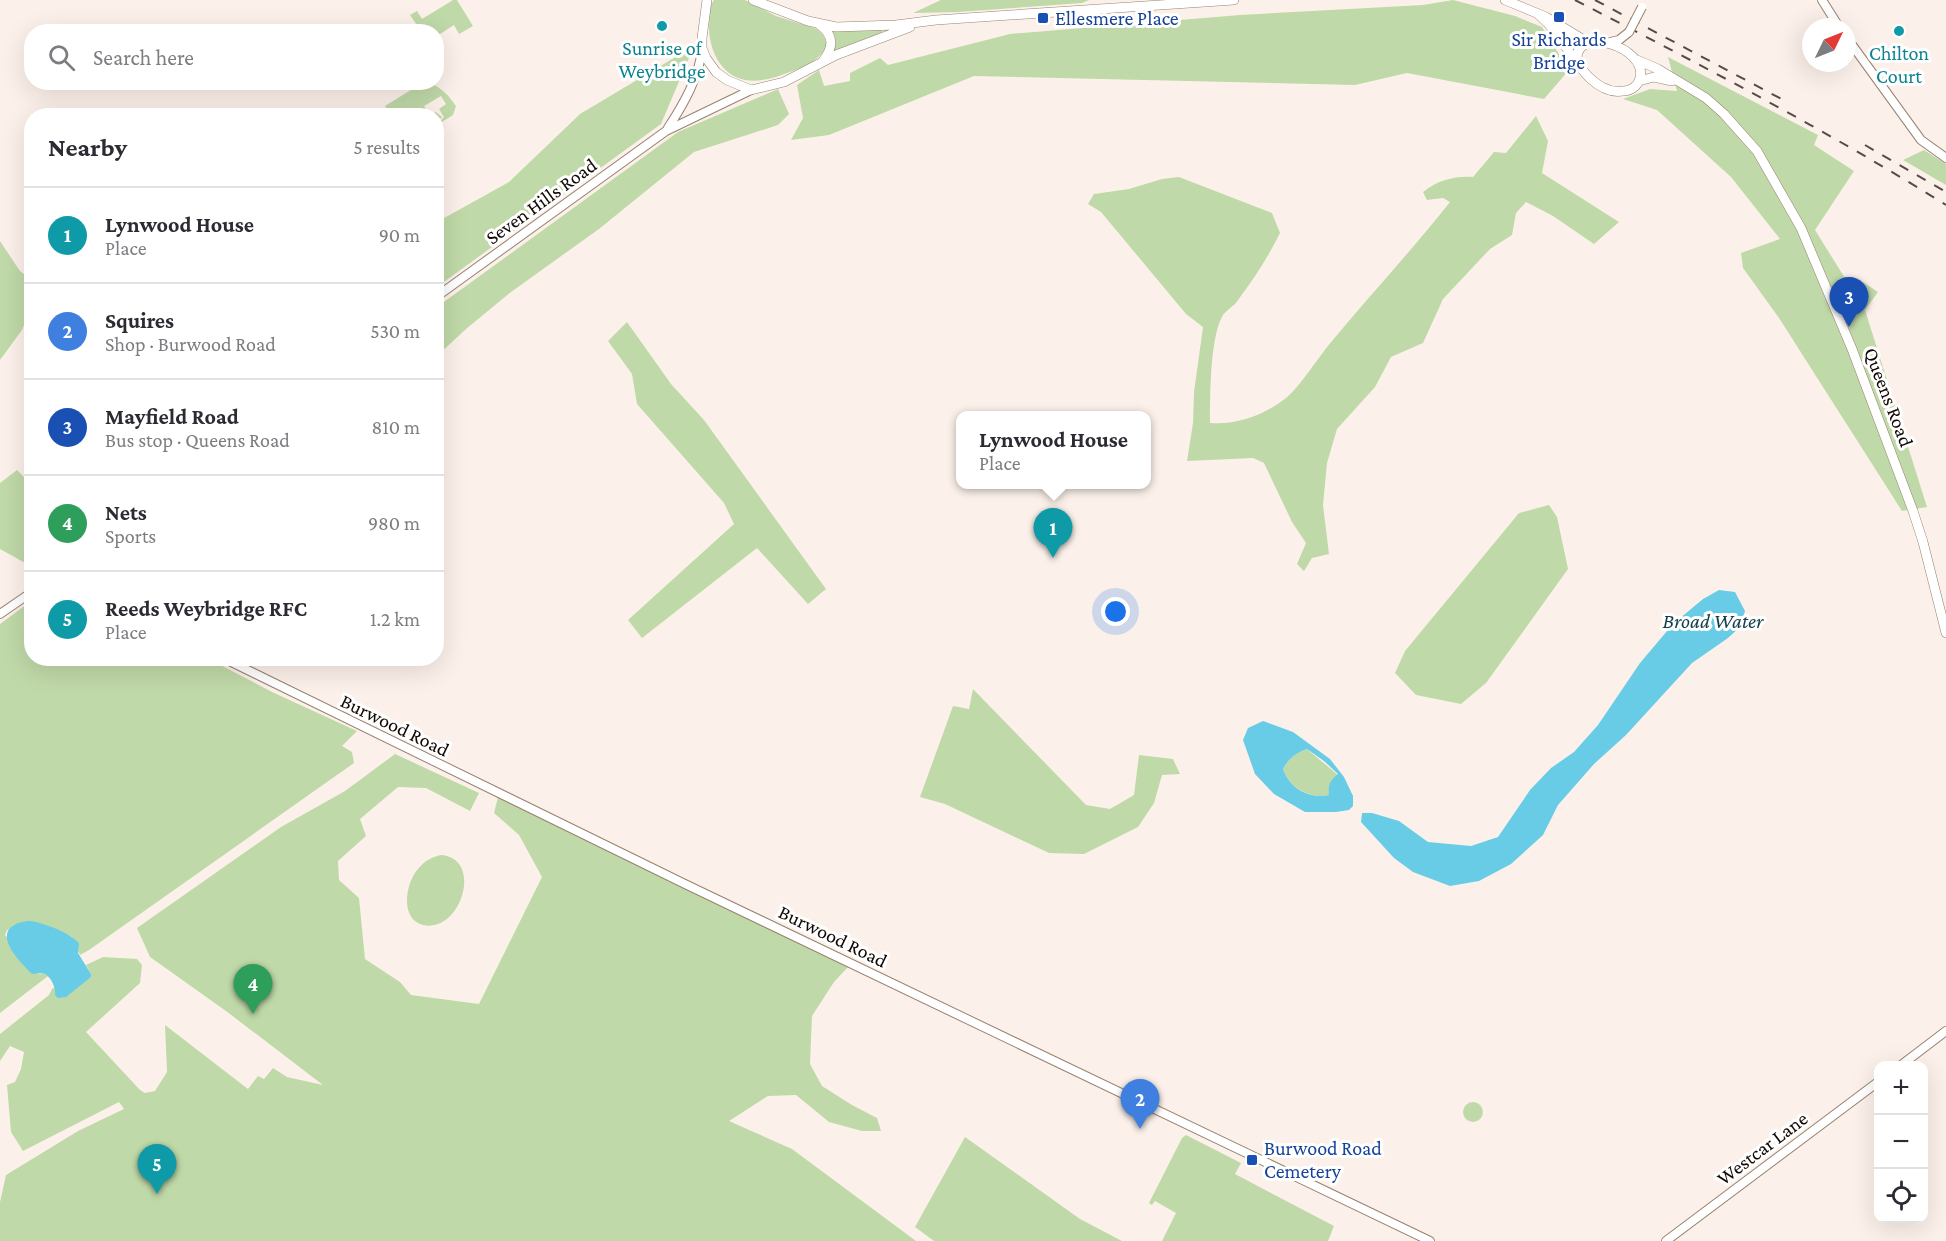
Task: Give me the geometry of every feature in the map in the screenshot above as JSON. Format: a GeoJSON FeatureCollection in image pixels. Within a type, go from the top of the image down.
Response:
{"type":"FeatureCollection","features":[{"type":"Feature","properties":{"kind":"main road"},"geometry":{"type":"LineString","coordinates":[[753,0],[836,27],[1234,0]]}},
{"type":"Feature","properties":{"kind":"main road"},"geometry":{"type":"LineString","coordinates":[[1505,0],[1557,22],[1589,43]]}},
{"type":"Feature","properties":{"kind":"main road"},"geometry":{"type":"LineString","coordinates":[[708,1],[702,48],[706,58],[716,72],[727,80],[751,90],[784,82],[822,63],[921,23]]}},
{"type":"Feature","properties":{"kind":"main road"},"geometry":{"type":"LineString","coordinates":[[1538,14],[1552,28],[1589,78],[1602,86],[1622,92],[1630,89],[1639,81],[1640,65],[1633,57],[1606,43],[1584,44],[1578,51],[1577,61]]}},
{"type":"Feature","properties":{"kind":"main road"},"geometry":{"type":"LineString","coordinates":[[818,23],[828,32],[832,42],[829,53],[822,63]]}},
{"type":"Feature","properties":{"kind":"main road"},"geometry":{"type":"LineString","coordinates":[[881,25],[884,29],[883,38]]}},
{"type":"Feature","properties":{"kind":"main road","name":"Queens Road"},"geometry":{"type":"LineString","coordinates":[[1633,57],[1658,69],[1711,102],[1744,135],[1757,151],[1801,228],[1852,349],[1913,511],[1946,633]]}},
{"type":"Feature","properties":{"kind":"main road","name":"Queens Road"},"geometry":{"type":"LineString","coordinates":[[1639,81],[1654,77],[1676,82]]}},
{"type":"Feature","properties":{"kind":"street"},"geometry":{"type":"LineString","coordinates":[[1822,0],[1833,18]]}},
{"type":"Feature","properties":{"kind":"street"},"geometry":{"type":"LineString","coordinates":[[1606,43],[1619,40],[1629,33],[1645,3]]}},
{"type":"Feature","properties":{"kind":"street"},"geometry":{"type":"LineString","coordinates":[[1629,33],[1633,57]]}},
{"type":"Feature","properties":{"kind":"street","name":"Seven Hills Road"},"geometry":{"type":"LineString","coordinates":[[666,131],[684,103],[701,58],[702,48]]}},
{"type":"Feature","properties":{"kind":"street"},"geometry":{"type":"LineString","coordinates":[[1856,50],[1921,140],[1946,158]]}},
{"type":"Feature","properties":{"kind":"street","name":"Seven Hills Road"},"geometry":{"type":"LineString","coordinates":[[444,291],[666,131],[751,90]]}},
{"type":"Feature","properties":{"kind":"street"},"geometry":{"type":"LineString","coordinates":[[0,614],[24,598]]}},
{"type":"Feature","properties":{"kind":"street","name":"Burwood Road"},"geometry":{"type":"LineString","coordinates":[[239,666],[686,884],[1430,1241]]}},
{"type":"Feature","properties":{"kind":"street"},"geometry":{"type":"LineString","coordinates":[[1905,1061],[1946,1031]]}},
{"type":"Feature","properties":{"kind":"street","name":"Westcar Lane"},"geometry":{"type":"LineString","coordinates":[[1666,1241],[1874,1085]]}},
{"type":"Feature","properties":{"kind":"green space"},"geometry":{"type":"Polygon","coordinates":[[[453,0],[457,0],[473,26],[459,34],[454,25],[444,31],[444,24],[416,24],[410,15],[417,11],[422,19],[453,0]]]}},
{"type":"Feature","properties":{"kind":"green space"},"geometry":{"type":"Polygon","coordinates":[[[714,0],[745,0],[776,16],[817,29],[824,36],[827,46],[812,62],[779,76],[756,81],[736,77],[723,67],[711,44],[709,27],[711,6],[714,0]]]}},
{"type":"Feature","properties":{"kind":"green space"},"geometry":{"type":"Polygon","coordinates":[[[941,0],[1089,0],[1082,3],[913,13],[941,0]]]}},
{"type":"Feature","properties":{"kind":"green space"},"geometry":{"type":"Polygon","coordinates":[[[1453,0],[1515,16],[1542,27],[1569,70],[1544,99],[1407,73],[1355,85],[974,76],[829,135],[791,140],[803,118],[797,85],[819,70],[824,86],[850,81],[850,73],[880,58],[888,65],[1010,34],[1240,15],[1423,5],[1453,0]]]}},
{"type":"Feature","properties":{"kind":"green space"},"geometry":{"type":"Polygon","coordinates":[[[832,30],[882,30],[883,32],[833,54],[835,42],[832,30]]]}},
{"type":"Feature","properties":{"kind":"green space"},"geometry":{"type":"Polygon","coordinates":[[[694,46],[661,124],[444,282],[444,218],[509,182],[580,114],[694,46]]]}},
{"type":"Feature","properties":{"kind":"green space"},"geometry":{"type":"Polygon","coordinates":[[[1668,57],[1818,135],[1814,145],[1854,171],[1815,230],[1848,283],[1855,287],[1863,282],[1878,292],[1865,310],[1927,507],[1902,511],[1779,318],[1743,268],[1741,253],[1780,239],[1731,177],[1657,110],[1623,99],[1650,89],[1677,91],[1668,57]]]}},
{"type":"Feature","properties":{"kind":"green space"},"geometry":{"type":"Polygon","coordinates":[[[778,89],[789,114],[778,125],[694,152],[599,229],[511,292],[444,349],[444,302],[678,132],[778,89]]]}},
{"type":"Feature","properties":{"kind":"green space"},"geometry":{"type":"Polygon","coordinates":[[[411,90],[442,90],[456,106],[453,115],[444,121],[444,108],[440,108],[446,104],[441,96],[424,106],[425,108],[386,108],[385,106],[411,90]]]}},
{"type":"Feature","properties":{"kind":"green space"},"geometry":{"type":"Polygon","coordinates":[[[1536,116],[1548,141],[1542,173],[1619,222],[1594,244],[1553,216],[1526,202],[1516,213],[1512,235],[1490,249],[1443,299],[1423,343],[1391,357],[1375,387],[1337,429],[1327,463],[1323,505],[1329,554],[1312,558],[1304,571],[1297,564],[1306,543],[1292,522],[1264,463],[1253,458],[1187,461],[1203,327],[1186,314],[1101,212],[1088,204],[1094,194],[1129,189],[1162,179],[1179,177],[1272,213],[1280,233],[1250,284],[1223,315],[1215,339],[1210,423],[1231,422],[1250,418],[1269,409],[1291,393],[1450,202],[1443,198],[1427,200],[1423,192],[1447,180],[1473,177],[1494,152],[1506,153],[1536,116]]]}},
{"type":"Feature","properties":{"kind":"green space"},"geometry":{"type":"Polygon","coordinates":[[[1924,150],[1946,164],[1946,185],[1903,160],[1924,150]]]}},
{"type":"Feature","properties":{"kind":"green space"},"geometry":{"type":"Polygon","coordinates":[[[0,241],[24,274],[24,325],[0,360],[0,241]]]}},
{"type":"Feature","properties":{"kind":"green space"},"geometry":{"type":"Polygon","coordinates":[[[627,322],[671,384],[704,420],[826,589],[808,604],[757,548],[642,638],[628,620],[734,524],[724,503],[637,404],[632,374],[608,341],[627,322]]]}},
{"type":"Feature","properties":{"kind":"green space"},"geometry":{"type":"Polygon","coordinates":[[[17,470],[24,477],[24,562],[0,549],[0,483],[17,470]]]}},
{"type":"Feature","properties":{"kind":"green space"},"geometry":{"type":"Polygon","coordinates":[[[1549,505],[1557,517],[1568,569],[1486,683],[1461,704],[1416,695],[1395,673],[1405,651],[1519,513],[1549,505]]]}},
{"type":"Feature","properties":{"kind":"green space"},"geometry":{"type":"Polygon","coordinates":[[[24,606],[24,666],[222,666],[272,692],[357,731],[342,746],[352,752],[354,763],[89,950],[80,955],[71,936],[22,922],[7,930],[5,935],[38,974],[43,973],[48,976],[0,1013],[0,624],[24,606]]]}},
{"type":"Feature","properties":{"kind":"green space"},"geometry":{"type":"Polygon","coordinates":[[[973,689],[1086,805],[1110,809],[1134,795],[1139,755],[1173,759],[1180,774],[1162,775],[1154,803],[1138,827],[1084,854],[1049,853],[945,804],[920,797],[953,706],[969,709],[973,689]]]}},
{"type":"Feature","properties":{"kind":"green space"},"geometry":{"type":"Polygon","coordinates":[[[1307,749],[1338,775],[1330,795],[1308,794],[1296,787],[1286,776],[1283,769],[1288,762],[1296,754],[1307,749]]]}},
{"type":"Feature","properties":{"kind":"green space"},"geometry":{"type":"Polygon","coordinates":[[[395,754],[479,793],[470,811],[426,788],[398,787],[360,819],[366,836],[338,861],[339,880],[359,898],[365,959],[400,982],[411,995],[479,1004],[542,877],[519,835],[494,813],[498,797],[849,966],[834,982],[812,1016],[810,1064],[822,1086],[877,1118],[881,1131],[862,1131],[829,1122],[796,1095],[768,1096],[729,1121],[792,1149],[916,1241],[0,1241],[0,1202],[6,1175],[78,1131],[124,1109],[119,1102],[23,1151],[11,1132],[7,1085],[15,1082],[21,1069],[24,1052],[10,1046],[0,1061],[0,1034],[49,995],[52,989],[56,987],[55,995],[91,974],[86,965],[103,957],[137,959],[142,965],[140,983],[86,1032],[145,1093],[155,1091],[167,1072],[165,1025],[248,1089],[258,1076],[264,1079],[273,1068],[287,1077],[323,1085],[150,957],[137,928],[281,827],[345,791],[395,754]]]}},
{"type":"Feature","properties":{"kind":"green space"},"geometry":{"type":"Polygon","coordinates":[[[441,855],[454,859],[462,868],[464,881],[462,894],[457,908],[448,918],[436,925],[423,925],[410,916],[407,900],[410,882],[420,866],[441,855]]]}},
{"type":"Feature","properties":{"kind":"green space"},"geometry":{"type":"Polygon","coordinates":[[[1473,1102],[1480,1105],[1483,1112],[1480,1119],[1473,1122],[1466,1119],[1463,1112],[1466,1105],[1473,1102]]]}},
{"type":"Feature","properties":{"kind":"green space"},"geometry":{"type":"Polygon","coordinates":[[[1186,1135],[1241,1163],[1235,1174],[1334,1226],[1328,1241],[1162,1241],[1176,1213],[1155,1201],[1152,1205],[1149,1203],[1182,1138],[1186,1135]]]}},
{"type":"Feature","properties":{"kind":"green space"},"geometry":{"type":"Polygon","coordinates":[[[965,1137],[1080,1219],[1122,1241],[934,1241],[915,1227],[965,1137]]]}},
{"type":"Feature","properties":{"kind":"water","name":"Broad Water"},"geometry":{"type":"Polygon","coordinates":[[[1719,590],[1735,592],[1745,611],[1740,627],[1692,663],[1626,735],[1594,764],[1558,805],[1543,835],[1511,864],[1479,881],[1450,886],[1413,872],[1394,858],[1361,822],[1362,813],[1372,813],[1399,821],[1428,842],[1471,846],[1498,837],[1530,790],[1551,768],[1574,752],[1598,725],[1640,663],[1673,624],[1703,599],[1719,590]]]}},
{"type":"Feature","properties":{"kind":"water"},"geometry":{"type":"Polygon","coordinates":[[[1263,721],[1293,732],[1330,759],[1344,777],[1353,796],[1353,806],[1349,810],[1336,812],[1305,812],[1274,794],[1255,774],[1243,740],[1248,728],[1263,721]],[[1307,749],[1293,756],[1283,769],[1290,782],[1301,791],[1314,795],[1329,795],[1330,783],[1338,774],[1307,749]]]}},
{"type":"Feature","properties":{"kind":"water"},"geometry":{"type":"Polygon","coordinates":[[[31,921],[57,929],[79,943],[78,953],[91,977],[66,997],[58,998],[55,995],[54,985],[48,976],[42,973],[32,974],[18,959],[7,941],[9,929],[19,923],[31,921]]]}},
{"type":"Feature","properties":{"kind":"railway"},"geometry":{"type":"LineString","coordinates":[[1575,0],[1809,124],[1946,205]]}},
{"type":"Feature","properties":{"kind":"railway"},"geometry":{"type":"LineString","coordinates":[[1595,0],[1789,103]]}},
{"type":"Feature","properties":{"kind":"railway"},"geometry":{"type":"LineString","coordinates":[[1865,145],[1946,192]]}},
{"type":"Feature","properties":{"kind":"place","name":"Sir Richards Bridge"},"geometry":{"type":"Point","coordinates":[1559,17]}},
{"type":"Feature","properties":{"kind":"place","name":"Ellesmere Place"},"geometry":{"type":"Point","coordinates":[1043,18]}},
{"type":"Feature","properties":{"kind":"place","name":"Sunrise of Weybridge"},"geometry":{"type":"Point","coordinates":[662,26]}},
{"type":"Feature","properties":{"kind":"place","name":"Chilton Court"},"geometry":{"type":"Point","coordinates":[1899,31]}},
{"type":"Feature","properties":{"kind":"place","name":"Mayfield Road"},"geometry":{"type":"Point","coordinates":[1849,327]}},
{"type":"Feature","properties":{"kind":"place","name":"Lynwood House"},"geometry":{"type":"Point","coordinates":[1053,558]}},
{"type":"Feature","properties":{"kind":"place","name":"Nets"},"geometry":{"type":"Point","coordinates":[253,1014]}},
{"type":"Feature","properties":{"kind":"place","name":"Squires"},"geometry":{"type":"Point","coordinates":[1140,1129]}},
{"type":"Feature","properties":{"kind":"place","name":"Burwood Road Cemetery"},"geometry":{"type":"Point","coordinates":[1252,1160]}},
{"type":"Feature","properties":{"kind":"place","name":"Reeds Weybridge RFC"},"geometry":{"type":"Point","coordinates":[157,1194]}}]}
